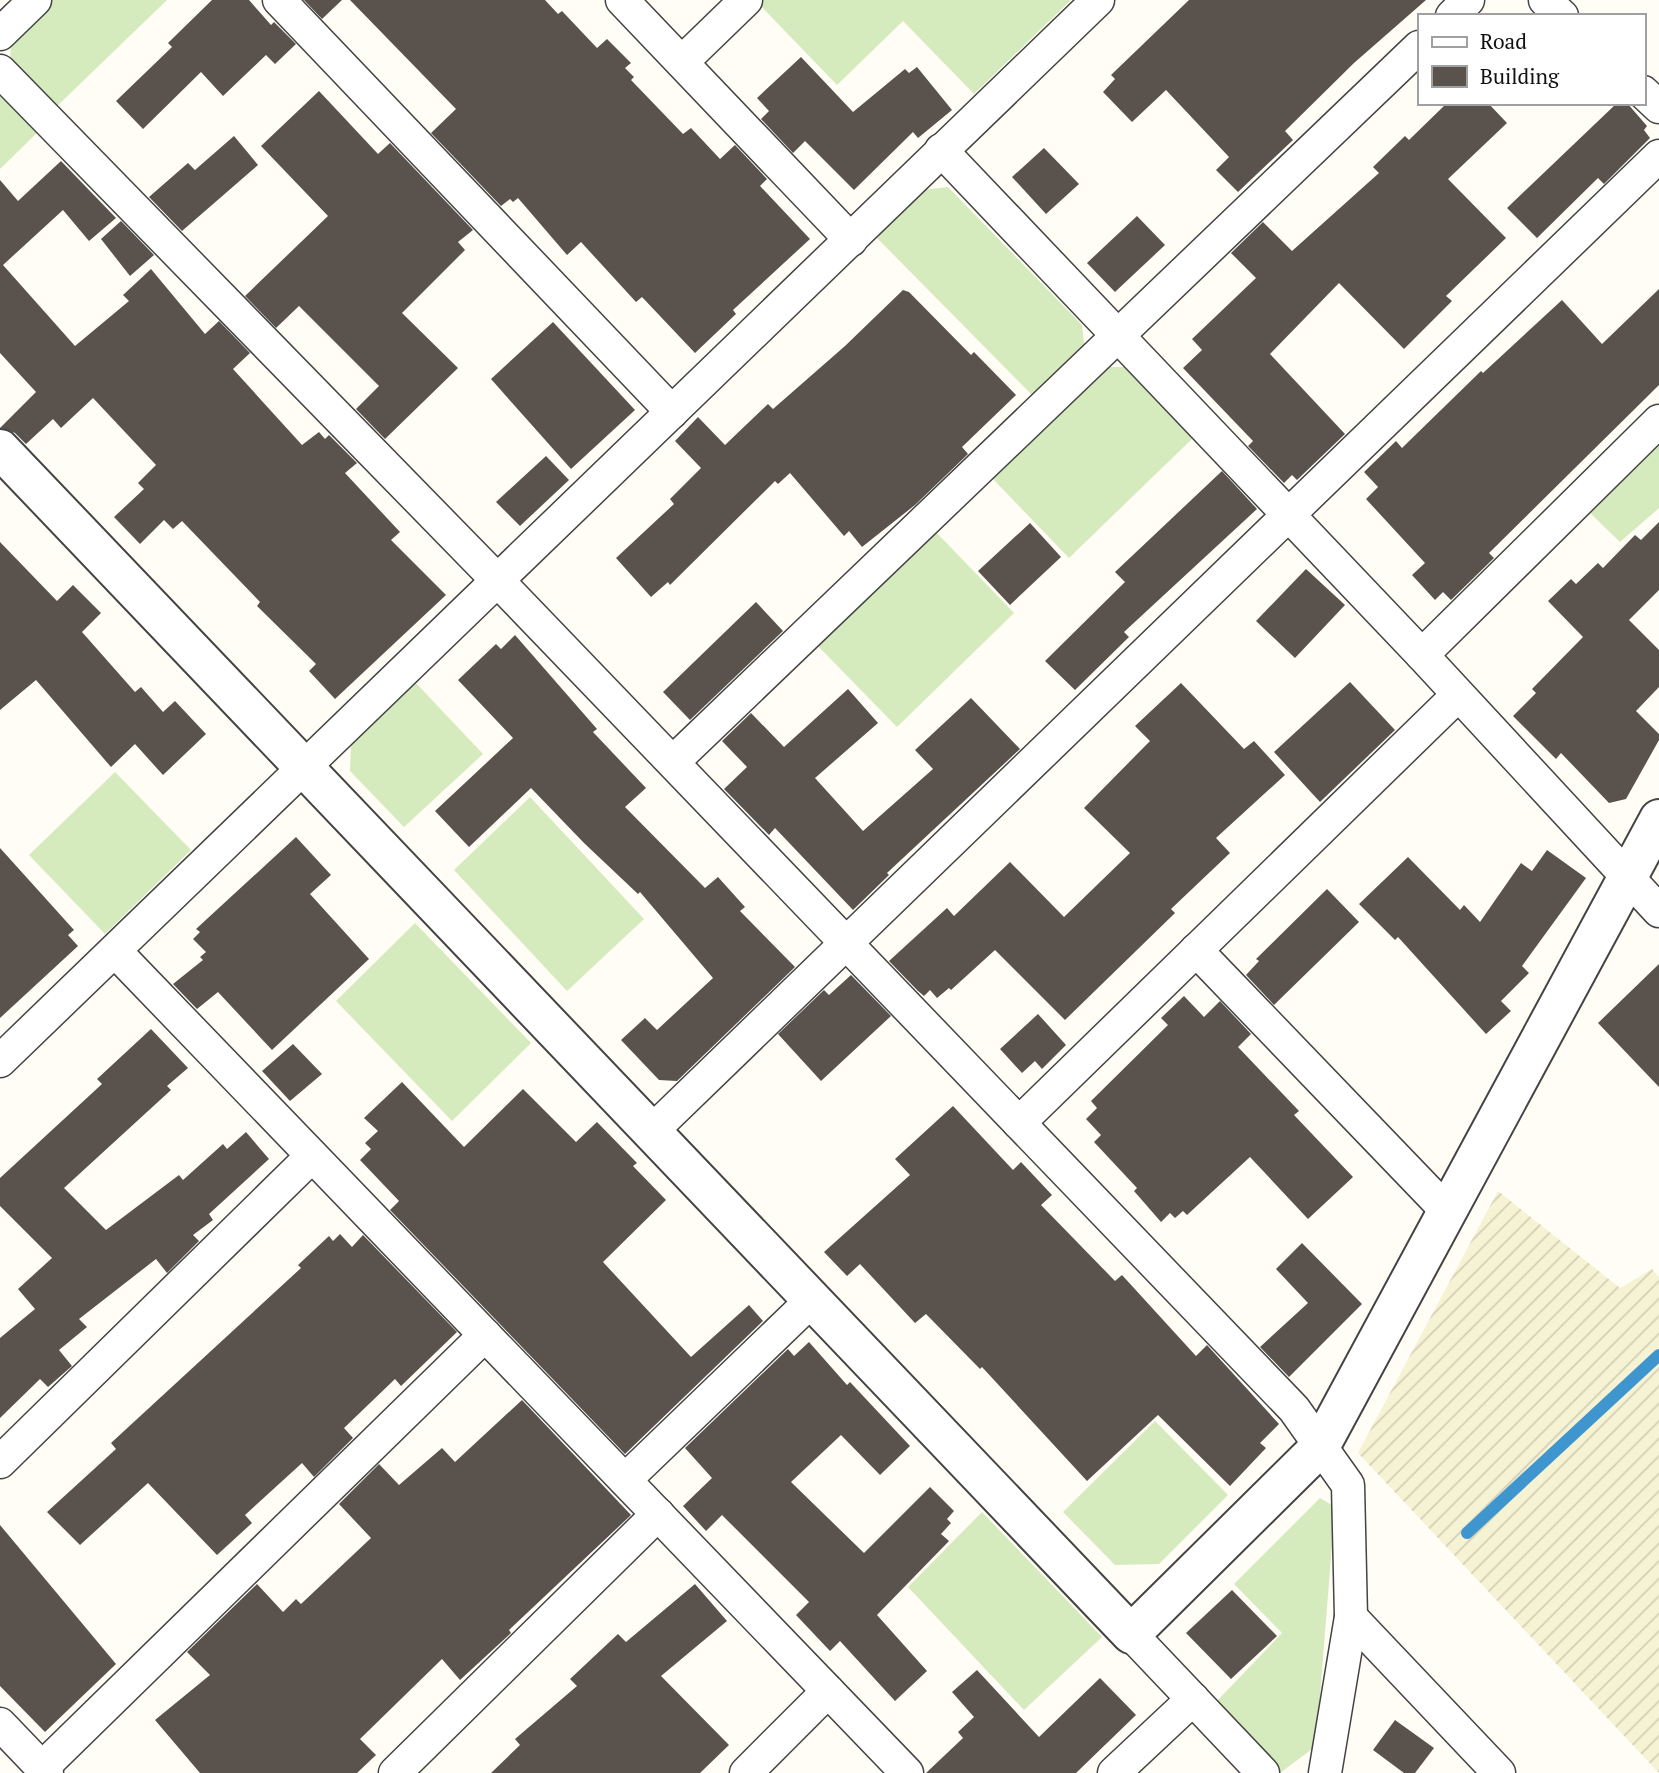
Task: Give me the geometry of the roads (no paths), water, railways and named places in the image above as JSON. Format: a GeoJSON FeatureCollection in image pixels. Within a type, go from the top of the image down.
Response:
{"type":"FeatureCollection","features":[{"type":"Feature","properties":{"kind":"street"},"geometry":{"type":"LineString","coordinates":[[0,34],[35,0]]}},
{"type":"Feature","properties":{"kind":"street"},"geometry":{"type":"LineString","coordinates":[[279,0],[672,412]]}},
{"type":"Feature","properties":{"kind":"street"},"geometry":{"type":"LineString","coordinates":[[622,0],[851,240]]}},
{"type":"Feature","properties":{"kind":"street"},"geometry":{"type":"LineString","coordinates":[[682,62],[747,0]]}},
{"type":"Feature","properties":{"kind":"street"},"geometry":{"type":"LineString","coordinates":[[0,1061],[305,770],[1098,0]]}},
{"type":"Feature","properties":{"kind":"street"},"geometry":{"type":"LineString","coordinates":[[1454,14],[1468,0]]}},
{"type":"Feature","properties":{"kind":"street"},"geometry":{"type":"LineString","coordinates":[[1545,0],[1560,14]]}},
{"type":"Feature","properties":{"kind":"street"},"geometry":{"type":"LineString","coordinates":[[673,762],[1418,48]]}},
{"type":"Feature","properties":{"kind":"street"},"geometry":{"type":"LineString","coordinates":[[0,71],[673,762],[1293,1409],[1348,1485],[1351,1617],[1325,1773]]}},
{"type":"Feature","properties":{"kind":"street"},"geometry":{"type":"LineString","coordinates":[[1645,94],[1659,107]]}},
{"type":"Feature","properties":{"kind":"street"},"geometry":{"type":"LineString","coordinates":[[941,150],[1422,655],[1659,911]]}},
{"type":"Feature","properties":{"kind":"street"},"geometry":{"type":"LineString","coordinates":[[652,1131],[1659,156]]}},
{"type":"Feature","properties":{"kind":"street"},"geometry":{"type":"LineString","coordinates":[[1422,655],[1659,421]]}},
{"type":"Feature","properties":{"kind":"street"},"geometry":{"type":"LineString","coordinates":[[0,449],[1263,1773]]}},
{"type":"Feature","properties":{"kind":"street"},"geometry":{"type":"LineString","coordinates":[[1019,1123],[1458,695]]}},
{"type":"Feature","properties":{"kind":"street"},"geometry":{"type":"LineString","coordinates":[[1131,1634],[1320,1447],[1659,818]]}},
{"type":"Feature","properties":{"kind":"street"},"geometry":{"type":"LineString","coordinates":[[1196,950],[1448,1212]]}},
{"type":"Feature","properties":{"kind":"street"},"geometry":{"type":"LineString","coordinates":[[115,951],[907,1773]]}},
{"type":"Feature","properties":{"kind":"street"},"geometry":{"type":"LineString","coordinates":[[0,1462],[312,1156]]}},
{"type":"Feature","properties":{"kind":"street"},"geometry":{"type":"LineString","coordinates":[[625,1480],[813,1299]]}},
{"type":"Feature","properties":{"kind":"street"},"geometry":{"type":"LineString","coordinates":[[0,1724],[44,1771],[485,1335]]}},
{"type":"Feature","properties":{"kind":"street"},"geometry":{"type":"LineString","coordinates":[[395,1773],[658,1514]]}},
{"type":"Feature","properties":{"kind":"street"},"geometry":{"type":"LineString","coordinates":[[1351,1617],[1499,1773]]}},
{"type":"Feature","properties":{"kind":"street"},"geometry":{"type":"LineString","coordinates":[[746,1773],[828,1691]]}},
{"type":"Feature","properties":{"kind":"street"},"geometry":{"type":"LineString","coordinates":[[1114,1773],[1193,1699]]}},
{"type":"Feature","properties":{"kind":"waterway"},"geometry":{"type":"LineString","coordinates":[[1467,1533],[1659,1355]]}}]}
